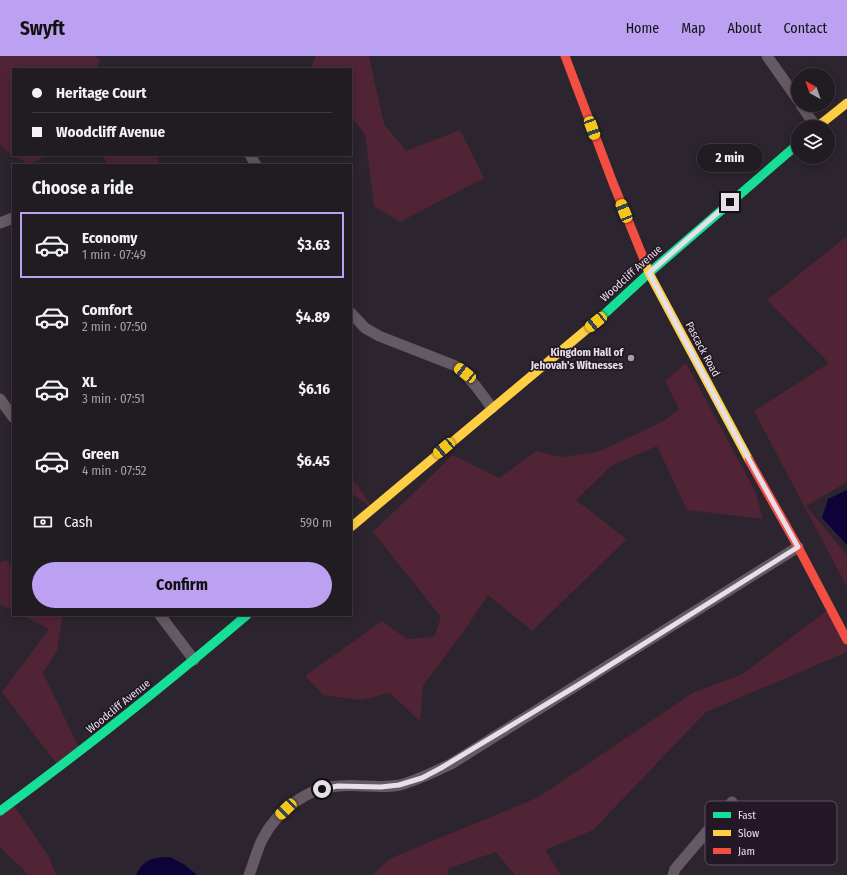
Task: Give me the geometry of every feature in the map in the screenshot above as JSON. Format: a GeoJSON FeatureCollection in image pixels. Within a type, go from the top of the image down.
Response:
{"type":"FeatureCollection","features":[{"type":"Feature","properties":{"kind":"main road","name":"Pascack Road"},"geometry":{"type":"LineString","coordinates":[[565,56],[649,273],[847,640]]}},
{"type":"Feature","properties":{"kind":"main road"},"geometry":{"type":"LineString","coordinates":[[826,120],[847,103]]}},
{"type":"Feature","properties":{"kind":"main road","name":"Woodcliff Avenue"},"geometry":{"type":"LineString","coordinates":[[352,526],[596,322],[649,273],[791,150]]}},
{"type":"Feature","properties":{"kind":"main road","name":"Woodcliff Avenue"},"geometry":{"type":"LineString","coordinates":[[0,811],[80,752],[246,616]]}},
{"type":"Feature","properties":{"kind":"street"},"geometry":{"type":"LineString","coordinates":[[767,56],[791,90]]}},
{"type":"Feature","properties":{"kind":"street"},"geometry":{"type":"LineString","coordinates":[[0,223],[12,218]]}},
{"type":"Feature","properties":{"kind":"street"},"geometry":{"type":"LineString","coordinates":[[352,314],[365,328],[379,336],[456,366],[469,378],[492,408]]}},
{"type":"Feature","properties":{"kind":"street"},"geometry":{"type":"LineString","coordinates":[[0,399],[12,416]]}},
{"type":"Feature","properties":{"kind":"street"},"geometry":{"type":"LineString","coordinates":[[249,875],[263,838],[272,823],[297,801],[312,792],[338,786],[381,787],[399,785],[422,778],[464,755],[798,547]]}},
{"type":"Feature","properties":{"kind":"street"},"geometry":{"type":"LineString","coordinates":[[161,616],[194,660]]}},
{"type":"Feature","properties":{"kind":"street"},"geometry":{"type":"LineString","coordinates":[[672,875],[705,834]]}},
{"type":"Feature","properties":{"kind":"shaded area"},"geometry":{"type":"Polygon","coordinates":[[[0,56],[94,56],[100,60],[96,68],[12,68],[12,154],[3,148],[0,142],[0,56]]]}},
{"type":"Feature","properties":{"kind":"shaded area"},"geometry":{"type":"Polygon","coordinates":[[[316,56],[369,56],[384,124],[406,151],[460,130],[484,178],[400,222],[374,206],[365,134],[352,117],[352,68],[314,68],[312,66],[316,56]]]}},
{"type":"Feature","properties":{"kind":"shaded area"},"geometry":{"type":"Polygon","coordinates":[[[16,156],[45,156],[31,164],[28,164],[16,156]]]}},
{"type":"Feature","properties":{"kind":"shaded area"},"geometry":{"type":"Polygon","coordinates":[[[103,156],[156,156],[160,164],[108,164],[103,156]]]}},
{"type":"Feature","properties":{"kind":"shaded area"},"geometry":{"type":"Polygon","coordinates":[[[847,236],[847,482],[806,506],[847,555],[847,587],[754,411],[829,363],[767,300],[847,236]]]}},
{"type":"Feature","properties":{"kind":"shaded area"},"geometry":{"type":"Polygon","coordinates":[[[686,363],[755,491],[763,519],[687,510],[657,446],[611,466],[576,500],[627,539],[532,631],[488,595],[466,628],[423,686],[420,721],[390,693],[360,700],[323,695],[305,676],[382,621],[407,639],[434,637],[441,617],[373,532],[453,455],[499,478],[536,451],[561,457],[598,452],[664,421],[679,409],[665,381],[686,363]]]}},
{"type":"Feature","properties":{"kind":"shaded area"},"geometry":{"type":"Polygon","coordinates":[[[352,478],[373,509],[352,494],[352,478]]]}},
{"type":"Feature","properties":{"kind":"shaded area"},"geometry":{"type":"Polygon","coordinates":[[[847,490],[847,545],[822,518],[828,499],[847,490]]]}},
{"type":"Feature","properties":{"kind":"shaded area"},"geometry":{"type":"Polygon","coordinates":[[[6,560],[12,567],[12,610],[0,604],[0,563],[6,560]]]}},
{"type":"Feature","properties":{"kind":"shaded area"},"geometry":{"type":"Polygon","coordinates":[[[830,608],[847,640],[847,652],[706,712],[593,830],[545,850],[561,875],[515,875],[496,852],[449,868],[447,875],[373,875],[389,859],[539,797],[694,692],[741,675],[830,608]]]}},
{"type":"Feature","properties":{"kind":"shaded area"},"geometry":{"type":"Polygon","coordinates":[[[24,616],[60,616],[62,618],[57,651],[43,673],[81,752],[60,768],[2,692],[49,629],[24,616]]]}},
{"type":"Feature","properties":{"kind":"shaded area"},"geometry":{"type":"Polygon","coordinates":[[[12,803],[49,857],[56,875],[28,875],[0,847],[0,811],[12,803]]]}},
{"type":"Feature","properties":{"kind":"shaded area"},"geometry":{"type":"Polygon","coordinates":[[[170,857],[185,865],[197,875],[136,875],[139,869],[146,862],[158,858],[170,857]]]}},
{"type":"Feature","properties":{"kind":"traffic: fast"},"geometry":{"type":"LineString","coordinates":[[599,319],[649,273],[791,150]]}},
{"type":"Feature","properties":{"kind":"traffic: fast"},"geometry":{"type":"LineString","coordinates":[[0,811],[63,764],[187,666],[246,616]]}},
{"type":"Feature","properties":{"kind":"traffic: slow"},"geometry":{"type":"LineString","coordinates":[[826,120],[847,103]]}},
{"type":"Feature","properties":{"kind":"traffic: slow"},"geometry":{"type":"LineString","coordinates":[[645,262],[649,273],[749,460]]}},
{"type":"Feature","properties":{"kind":"traffic: slow"},"geometry":{"type":"LineString","coordinates":[[352,526],[599,319]]}},
{"type":"Feature","properties":{"kind":"traffic: jam"},"geometry":{"type":"LineString","coordinates":[[565,56],[613,183],[645,262]]}},
{"type":"Feature","properties":{"kind":"traffic: jam"},"geometry":{"type":"LineString","coordinates":[[749,460],[798,547],[847,640]]}},
{"type":"Feature","properties":{"kind":"place","name":"Kingdom Hall of Jehovah's Witnesses"},"geometry":{"type":"Point","coordinates":[631,358]}},
{"type":"Feature","properties":{"kind":"route"},"geometry":{"type":"LineString","coordinates":[[322,789],[338,786],[381,787],[399,785],[422,778],[451,764],[798,547],[735,434],[649,273],[730,202]]}}]}
